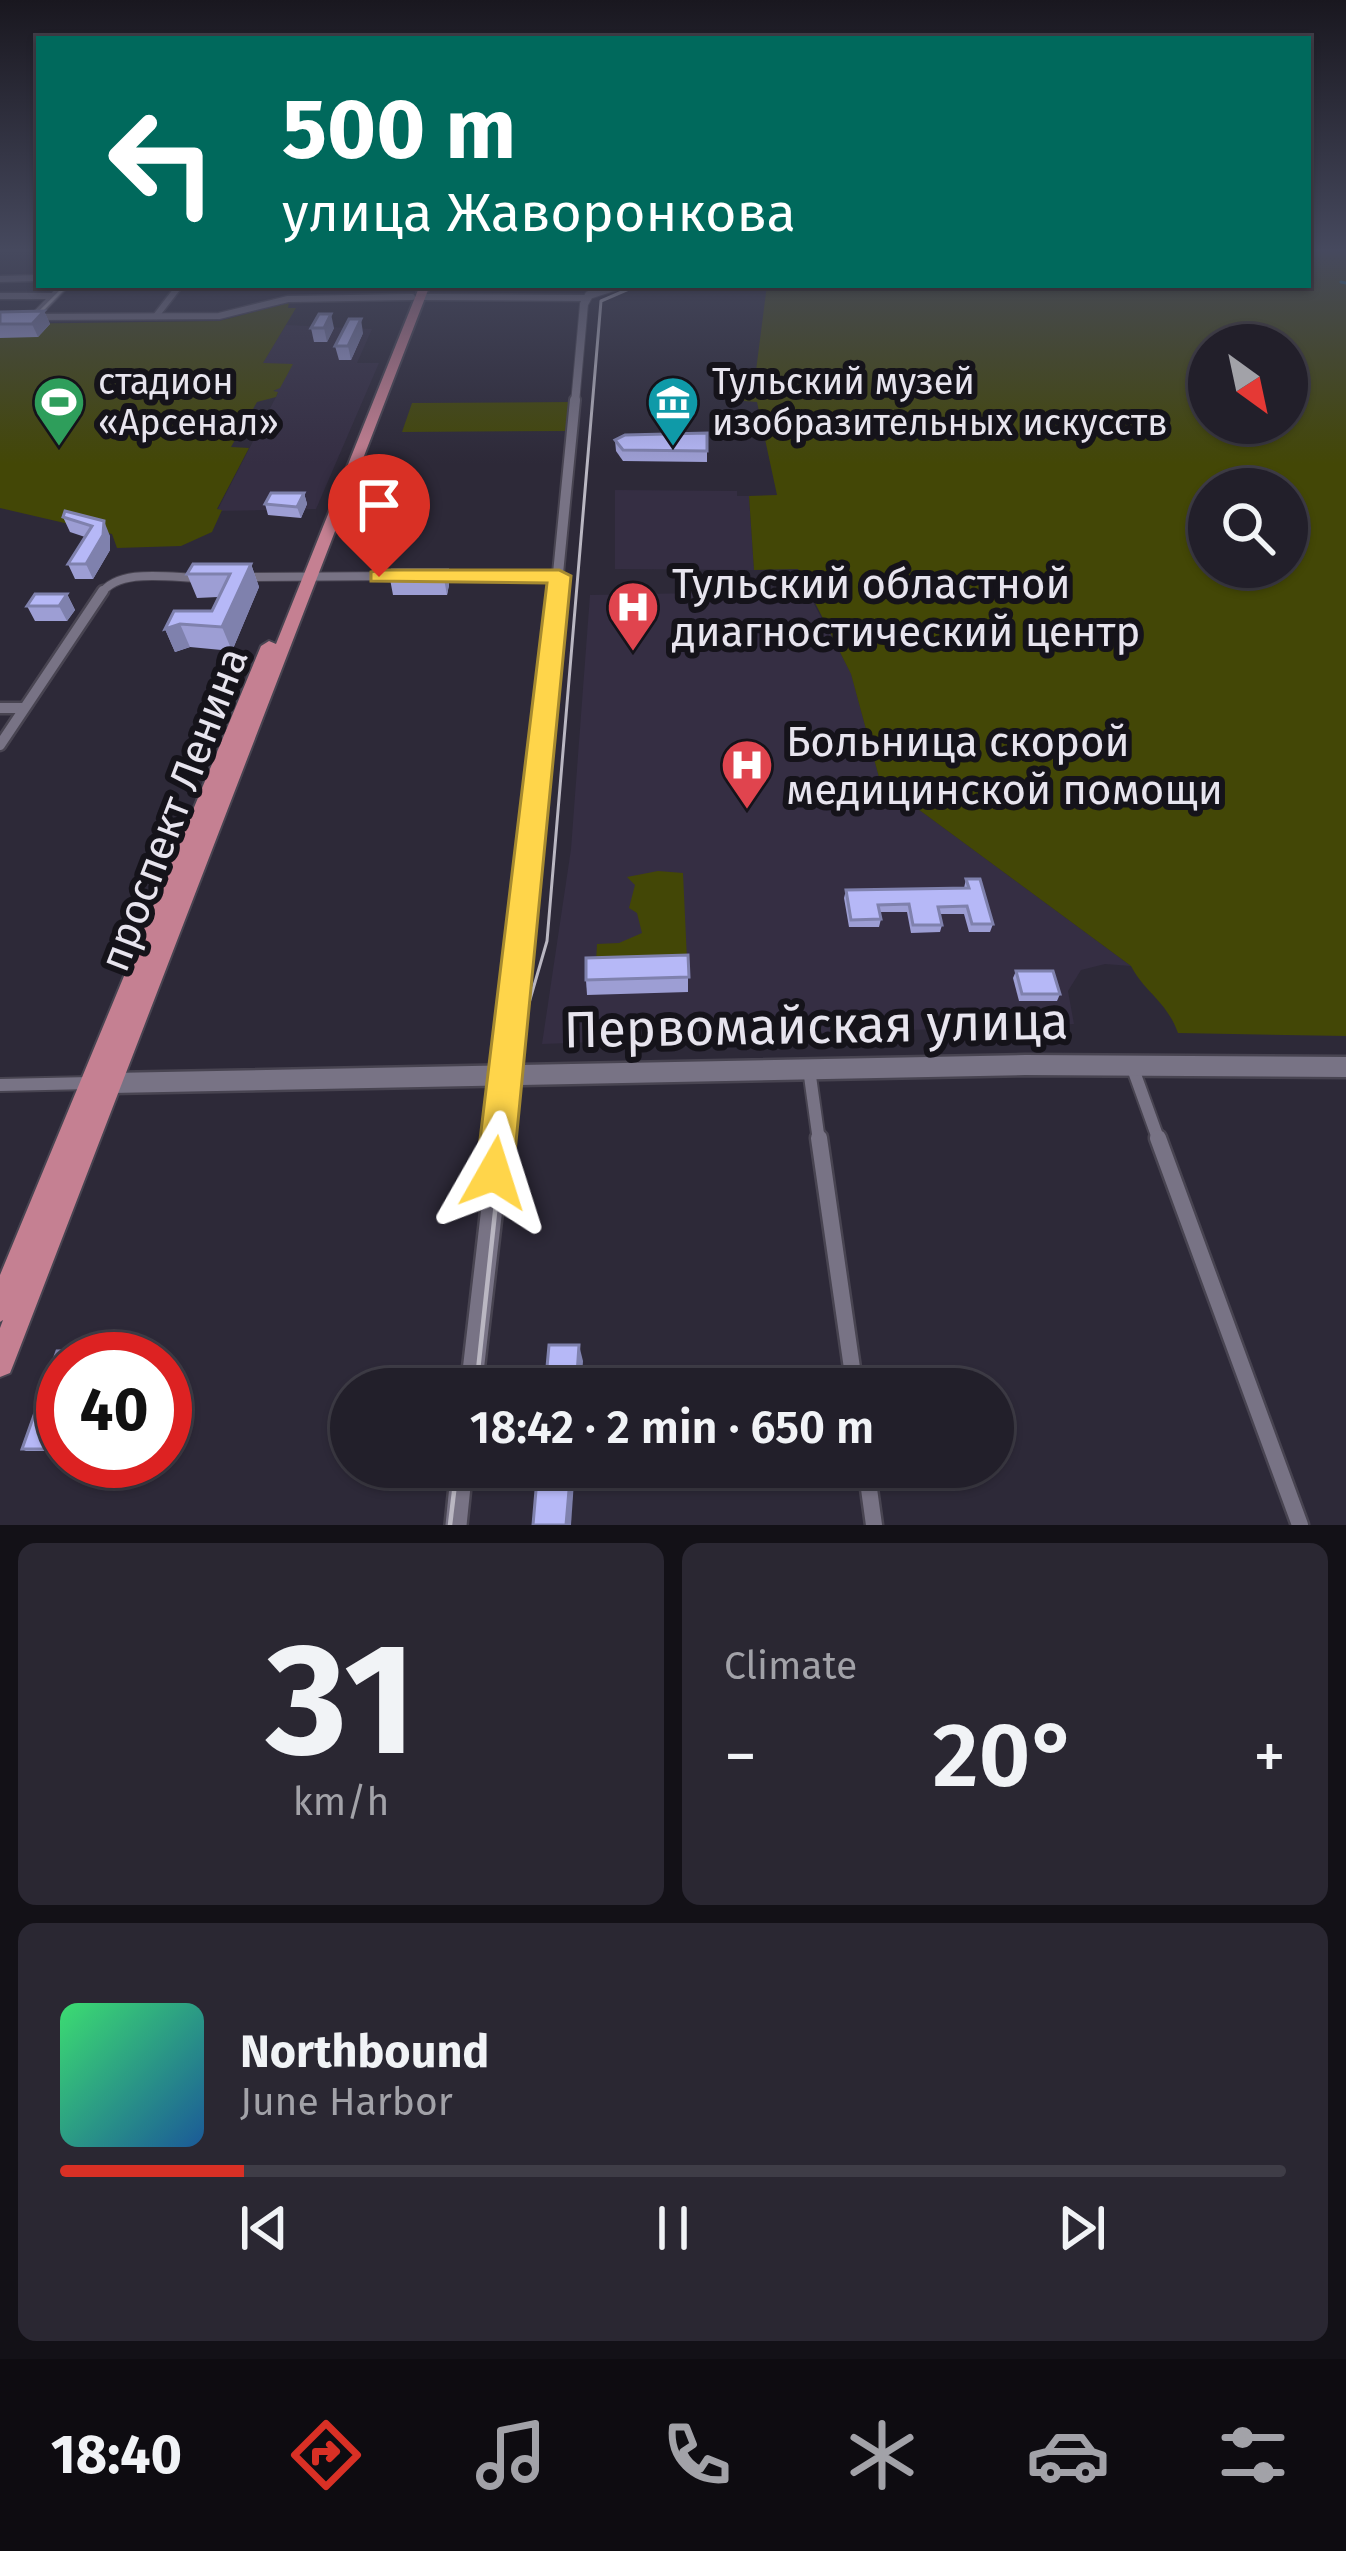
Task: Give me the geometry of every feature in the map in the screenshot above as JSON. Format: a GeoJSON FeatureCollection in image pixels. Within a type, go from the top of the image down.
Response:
{"type":"FeatureCollection","features":[{"type":"Feature","properties":{"kind":"main road","name":"проспект Ленина"},"geometry":{"type":"LineString","coordinates":[[0,1363],[101,1083],[407,321]]}},
{"type":"Feature","properties":{"kind":"main road","name":"Первомайская улица"},"geometry":{"type":"LineString","coordinates":[[101,1083],[809,1070],[1346,1067]]}},
{"type":"Feature","properties":{"kind":"main road","name":"проспект Ленина"},"geometry":{"type":"LineString","coordinates":[[0,1308],[101,1083]]}},
{"type":"Feature","properties":{"kind":"street"},"geometry":{"type":"LineString","coordinates":[[473,1368],[584,321]]}},
{"type":"Feature","properties":{"kind":"street"},"geometry":{"type":"LineString","coordinates":[[230,578],[407,576]]}},
{"type":"Feature","properties":{"kind":"street"},"geometry":{"type":"LineString","coordinates":[[430,576],[559,576]]}},
{"type":"Feature","properties":{"kind":"street"},"geometry":{"type":"LineString","coordinates":[[0,745],[100,590],[122,578],[211,578]]}},
{"type":"Feature","properties":{"kind":"street"},"geometry":{"type":"LineString","coordinates":[[0,708],[22,708]]}},
{"type":"Feature","properties":{"kind":"street"},"geometry":{"type":"LineString","coordinates":[[1132,1066],[1300,1525]]}},
{"type":"Feature","properties":{"kind":"street"},"geometry":{"type":"LineString","coordinates":[[809,1070],[852,1368]]}},
{"type":"Feature","properties":{"kind":"street","name":"Первомайская улица"},"geometry":{"type":"LineString","coordinates":[[0,1085],[101,1083]]}},
{"type":"Feature","properties":{"kind":"street"},"geometry":{"type":"LineString","coordinates":[[455,1525],[459,1488]]}},
{"type":"Feature","properties":{"kind":"street"},"geometry":{"type":"LineString","coordinates":[[869,1488],[874,1525]]}},
{"type":"Feature","properties":{"kind":"shaded area"},"geometry":{"type":"Polygon","coordinates":[[[288,321],[263,363],[293,364],[280,388],[273,391],[278,392],[276,397],[257,402],[231,447],[249,448],[217,509],[222,510],[212,532],[181,546],[117,548],[112,534],[0,508],[0,324],[288,321]]]}},
{"type":"Feature","properties":{"kind":"shaded area"},"geometry":{"type":"Polygon","coordinates":[[[762,321],[1346,321],[1346,1036],[1178,1033],[1168,1012],[1131,966],[880,781],[851,674],[798,569],[754,570],[749,496],[777,495],[757,402],[744,401],[743,391],[754,386],[762,321]]]}},
{"type":"Feature","properties":{"kind":"shaded area"},"geometry":{"type":"Polygon","coordinates":[[[286,325],[372,329],[357,363],[379,363],[316,509],[217,511],[278,393],[272,392],[292,365],[262,364],[286,325]]]}},
{"type":"Feature","properties":{"kind":"shaded area"},"geometry":{"type":"Polygon","coordinates":[[[572,402],[568,431],[402,432],[412,403],[572,402]]]}},
{"type":"Feature","properties":{"kind":"shaded area"},"geometry":{"type":"Polygon","coordinates":[[[615,490],[737,491],[737,496],[749,496],[754,570],[615,569],[615,490]]]}},
{"type":"Feature","properties":{"kind":"shaded area","name":"Больница скорой медицинской помощи"},"geometry":{"type":"Polygon","coordinates":[[[807,591],[851,673],[880,781],[1131,966],[1105,964],[1081,970],[1068,991],[1074,1024],[542,1044],[571,849],[590,595],[807,591]]]}},
{"type":"Feature","properties":{"kind":"shaded area"},"geometry":{"type":"Polygon","coordinates":[[[658,871],[683,873],[687,960],[596,962],[597,944],[619,943],[642,933],[637,913],[629,908],[635,885],[627,877],[658,871]]]}},
{"type":"Feature","properties":{"kind":"building"},"geometry":{"type":"Polygon","coordinates":[[[0,321],[35,321],[32,324],[0,321]]]}},
{"type":"Feature","properties":{"kind":"building"},"geometry":{"type":"Polygon","coordinates":[[[348,321],[360,321],[348,346],[335,346],[348,321]]]}},
{"type":"Feature","properties":{"kind":"building"},"geometry":{"type":"Polygon","coordinates":[[[707,433],[707,451],[623,450],[615,440],[625,435],[707,433]]]}},
{"type":"Feature","properties":{"kind":"building"},"geometry":{"type":"Polygon","coordinates":[[[271,493],[304,493],[297,507],[265,504],[271,493]]]}},
{"type":"Feature","properties":{"kind":"building"},"geometry":{"type":"Polygon","coordinates":[[[65,511],[104,521],[103,535],[86,564],[68,564],[92,526],[63,517],[65,511]]]}},
{"type":"Feature","properties":{"kind":"building"},"geometry":{"type":"Polygon","coordinates":[[[193,564],[251,564],[222,627],[180,624],[165,629],[174,611],[212,611],[230,574],[187,574],[193,564]]]}},
{"type":"Feature","properties":{"kind":"building"},"geometry":{"type":"Polygon","coordinates":[[[392,570],[447,570],[444,579],[390,579],[392,570]]]}},
{"type":"Feature","properties":{"kind":"building"},"geometry":{"type":"Polygon","coordinates":[[[35,594],[67,594],[59,606],[27,606],[35,594]]]}},
{"type":"Feature","properties":{"kind":"building"},"geometry":{"type":"Polygon","coordinates":[[[966,879],[980,879],[993,924],[972,924],[967,906],[938,907],[942,925],[913,925],[909,904],[878,905],[881,919],[851,920],[846,890],[969,888],[966,879]]]}},
{"type":"Feature","properties":{"kind":"building"},"geometry":{"type":"Polygon","coordinates":[[[688,955],[689,977],[586,980],[586,958],[688,955]]]}},
{"type":"Feature","properties":{"kind":"building"},"geometry":{"type":"Polygon","coordinates":[[[1016,971],[1053,971],[1060,994],[1022,994],[1016,971]]]}},
{"type":"Feature","properties":{"kind":"building"},"geometry":{"type":"Polygon","coordinates":[[[549,1345],[579,1345],[577,1368],[547,1368],[549,1345]]]}},
{"type":"Feature","properties":{"kind":"building"},"geometry":{"type":"Polygon","coordinates":[[[36,1410],[36,1449],[22,1449],[36,1410]]]}},
{"type":"Feature","properties":{"kind":"building"},"geometry":{"type":"Polygon","coordinates":[[[536,1488],[569,1488],[566,1525],[533,1525],[536,1488]]]}},
{"type":"Feature","properties":{"kind":"tram line"},"geometry":{"type":"LineString","coordinates":[[503,1141],[511,1065],[547,941],[599,321]]}},
{"type":"Feature","properties":{"kind":"tram line"},"geometry":{"type":"LineString","coordinates":[[478,1368],[503,1138]]}},
{"type":"Feature","properties":{"kind":"tram line"},"geometry":{"type":"LineString","coordinates":[[450,1525],[454,1488]]}},
{"type":"Feature","properties":{"kind":"place","name":"стадион «Арсенал»"},"geometry":{"type":"Point","coordinates":[59,448]}},
{"type":"Feature","properties":{"kind":"place","name":"Тульский музей изобразительных искусств"},"geometry":{"type":"Point","coordinates":[673,448]}},
{"type":"Feature","properties":{"kind":"place","name":"Тульский областной диагностический центр"},"geometry":{"type":"Point","coordinates":[633,653]}},
{"type":"Feature","properties":{"kind":"place","name":"Больница скорой медицинской помощи"},"geometry":{"type":"Point","coordinates":[747,811]}},
{"type":"Feature","properties":{"kind":"route"},"geometry":{"type":"LineString","coordinates":[[379,577],[559,576],[494,1173]]}}]}
